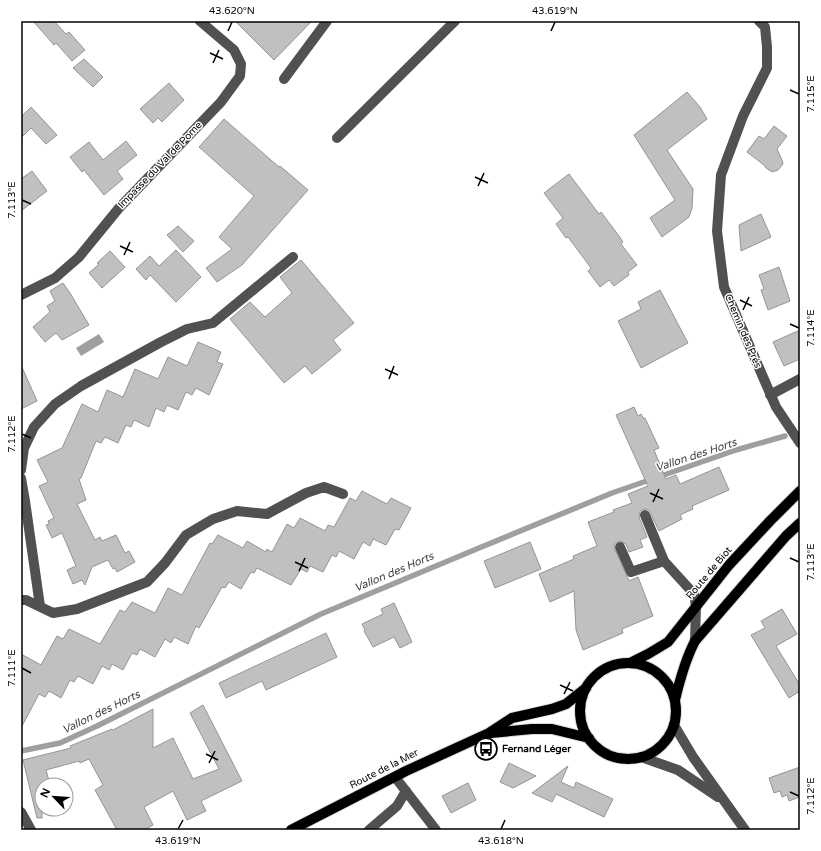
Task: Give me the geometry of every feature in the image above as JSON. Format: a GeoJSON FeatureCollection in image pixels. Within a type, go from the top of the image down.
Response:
{"type":"FeatureCollection","features":[{"type":"Feature","properties":{"kind":"main road","name":"Route de Biot"},"geometry":{"type":"LineString","coordinates":[[632,662],[668,642],[729,566],[800,491]]}},
{"type":"Feature","properties":{"kind":"main road"},"geometry":{"type":"LineString","coordinates":[[675,700],[669,686],[660,674],[647,666],[632,662],[618,663],[605,668],[594,677],[586,688],[581,700],[580,714],[583,727],[589,738],[599,749],[612,756],[626,759],[641,757],[655,750],[667,739],[674,725],[676,713],[675,700],[680,676],[687,656],[695,641],[777,547],[800,523]]}},
{"type":"Feature","properties":{"kind":"main road"},"geometry":{"type":"LineString","coordinates":[[489,733],[512,718],[552,709],[566,704],[586,688]]}},
{"type":"Feature","properties":{"kind":"main road"},"geometry":{"type":"LineString","coordinates":[[489,733],[532,729],[552,729],[589,738]]}},
{"type":"Feature","properties":{"kind":"main road","name":"Route de la Mer"},"geometry":{"type":"LineString","coordinates":[[291,830],[395,777],[489,733]]}},
{"type":"Feature","properties":{"kind":"street","name":"Impasse du Val de Pome"},"geometry":{"type":"LineString","coordinates":[[21,295],[55,278],[79,257],[119,208],[221,102],[240,76],[241,64],[234,50],[200,21]]}},
{"type":"Feature","properties":{"kind":"street"},"geometry":{"type":"LineString","coordinates":[[284,79],[327,21]]}},
{"type":"Feature","properties":{"kind":"street"},"geometry":{"type":"LineString","coordinates":[[337,138],[455,21]]}},
{"type":"Feature","properties":{"kind":"street","name":"Chemin des Prés"},"geometry":{"type":"LineString","coordinates":[[762,24],[767,47],[767,68],[743,116],[721,175],[718,231],[724,286],[770,395],[776,407],[800,443]]}},
{"type":"Feature","properties":{"kind":"street"},"geometry":{"type":"LineString","coordinates":[[21,470],[24,448],[34,427],[55,404],[81,386],[161,342],[187,329],[213,323],[293,257]]}},
{"type":"Feature","properties":{"kind":"street"},"geometry":{"type":"LineString","coordinates":[[770,395],[800,379]]}},
{"type":"Feature","properties":{"kind":"street"},"geometry":{"type":"LineString","coordinates":[[21,478],[26,501],[40,606]]}},
{"type":"Feature","properties":{"kind":"street"},"geometry":{"type":"LineString","coordinates":[[21,600],[26,600],[53,613],[77,609],[148,582],[165,563],[186,535],[213,519],[237,511],[267,514],[306,493],[324,487],[343,494]]}},
{"type":"Feature","properties":{"kind":"street"},"geometry":{"type":"LineString","coordinates":[[645,515],[664,561],[694,594],[696,606],[695,641]]}},
{"type":"Feature","properties":{"kind":"street"},"geometry":{"type":"LineString","coordinates":[[620,547],[631,572],[664,561]]}},
{"type":"Feature","properties":{"kind":"street"},"geometry":{"type":"LineString","coordinates":[[674,725],[693,757],[745,830]]}},
{"type":"Feature","properties":{"kind":"street"},"geometry":{"type":"LineString","coordinates":[[641,757],[678,770],[723,800]]}},
{"type":"Feature","properties":{"kind":"street"},"geometry":{"type":"LineString","coordinates":[[395,777],[436,830]]}},
{"type":"Feature","properties":{"kind":"street"},"geometry":{"type":"LineString","coordinates":[[369,830],[396,806],[406,791]]}},
{"type":"Feature","properties":{"kind":"street"},"geometry":{"type":"LineString","coordinates":[[21,812],[31,830]]}},
{"type":"Feature","properties":{"kind":"shaded area"},"geometry":{"type":"Polygon","coordinates":[[[99,334],[104,342],[81,356],[76,348],[99,334]]]}},
{"type":"Feature","properties":{"kind":"building"},"geometry":{"type":"Polygon","coordinates":[[[33,21],[54,21],[66,34],[69,32],[85,50],[72,61],[56,43],[54,45],[33,21]]]}},
{"type":"Feature","properties":{"kind":"building"},"geometry":{"type":"Polygon","coordinates":[[[235,21],[312,21],[274,60],[235,21]]]}},
{"type":"Feature","properties":{"kind":"building"},"geometry":{"type":"Polygon","coordinates":[[[84,59],[103,77],[93,87],[73,68],[84,59]]]}},
{"type":"Feature","properties":{"kind":"building"},"geometry":{"type":"Polygon","coordinates":[[[169,83],[184,100],[162,122],[158,118],[153,123],[140,109],[169,83]]]}},
{"type":"Feature","properties":{"kind":"building"},"geometry":{"type":"Polygon","coordinates":[[[687,92],[700,107],[707,119],[667,150],[693,189],[692,208],[689,217],[662,237],[650,218],[675,200],[634,135],[687,92]]]}},
{"type":"Feature","properties":{"kind":"building"},"geometry":{"type":"Polygon","coordinates":[[[31,107],[57,135],[46,144],[31,128],[21,138],[21,117],[31,107]]]}},
{"type":"Feature","properties":{"kind":"building"},"geometry":{"type":"Polygon","coordinates":[[[224,119],[308,190],[242,265],[217,282],[206,268],[232,249],[219,237],[254,196],[199,147],[224,119]]]}},
{"type":"Feature","properties":{"kind":"building"},"geometry":{"type":"Polygon","coordinates":[[[774,126],[787,136],[777,149],[783,164],[778,170],[772,172],[747,152],[759,136],[764,139],[774,126]]]}},
{"type":"Feature","properties":{"kind":"building"},"geometry":{"type":"Polygon","coordinates":[[[126,141],[137,155],[117,171],[123,179],[104,195],[84,170],[82,172],[70,157],[89,142],[103,160],[126,141]]]}},
{"type":"Feature","properties":{"kind":"building"},"geometry":{"type":"Polygon","coordinates":[[[32,171],[47,191],[21,211],[21,179],[32,171]]]}},
{"type":"Feature","properties":{"kind":"building"},"geometry":{"type":"Polygon","coordinates":[[[569,174],[599,214],[601,212],[619,236],[623,242],[621,244],[637,265],[628,272],[629,275],[614,286],[609,280],[600,287],[588,271],[591,268],[568,237],[566,238],[556,224],[563,218],[544,193],[569,174]]]}},
{"type":"Feature","properties":{"kind":"building"},"geometry":{"type":"Polygon","coordinates":[[[761,214],[771,237],[741,251],[739,225],[761,214]]]}},
{"type":"Feature","properties":{"kind":"building"},"geometry":{"type":"Polygon","coordinates":[[[178,226],[194,241],[183,252],[167,235],[178,226]]]}},
{"type":"Feature","properties":{"kind":"building"},"geometry":{"type":"Polygon","coordinates":[[[176,250],[201,277],[176,302],[150,275],[146,280],[136,269],[150,256],[159,266],[176,250]]]}},
{"type":"Feature","properties":{"kind":"building"},"geometry":{"type":"Polygon","coordinates":[[[110,251],[125,267],[102,288],[89,273],[110,251]]]}},
{"type":"Feature","properties":{"kind":"building"},"geometry":{"type":"Polygon","coordinates":[[[301,260],[354,323],[333,340],[341,350],[312,374],[305,366],[284,383],[230,319],[250,302],[265,317],[292,293],[280,277],[301,260]]]}},
{"type":"Feature","properties":{"kind":"building"},"geometry":{"type":"Polygon","coordinates":[[[779,267],[790,301],[768,310],[761,290],[764,289],[759,275],[779,267]]]}},
{"type":"Feature","properties":{"kind":"building"},"geometry":{"type":"Polygon","coordinates":[[[63,283],[89,325],[62,340],[56,333],[45,342],[33,327],[50,312],[47,306],[55,301],[50,291],[63,283]]]}},
{"type":"Feature","properties":{"kind":"building"},"geometry":{"type":"Polygon","coordinates":[[[660,290],[688,343],[641,368],[618,321],[641,309],[638,302],[660,290]]]}},
{"type":"Feature","properties":{"kind":"building"},"geometry":{"type":"Polygon","coordinates":[[[800,330],[800,359],[784,366],[773,342],[800,330]]]}},
{"type":"Feature","properties":{"kind":"building"},"geometry":{"type":"Polygon","coordinates":[[[198,342],[221,352],[217,362],[223,364],[209,395],[196,388],[192,395],[186,392],[178,410],[167,405],[164,412],[156,408],[149,427],[134,420],[131,427],[126,425],[118,443],[105,437],[101,443],[96,441],[81,478],[79,479],[86,500],[77,504],[95,540],[100,537],[102,541],[116,535],[125,553],[129,551],[135,562],[117,572],[115,568],[113,569],[108,560],[92,567],[85,585],[82,580],[73,584],[67,570],[76,566],[62,533],[52,538],[46,525],[49,524],[48,521],[54,518],[39,486],[48,482],[37,460],[62,448],[82,404],[98,412],[107,390],[123,397],[135,369],[158,379],[168,357],[187,366],[198,342]]]}},
{"type":"Feature","properties":{"kind":"building"},"geometry":{"type":"Polygon","coordinates":[[[21,365],[37,401],[21,409],[21,365]]]}},
{"type":"Feature","properties":{"kind":"building"},"geometry":{"type":"Polygon","coordinates":[[[634,407],[638,416],[641,414],[644,419],[645,418],[659,448],[654,450],[666,479],[676,475],[680,484],[719,467],[729,490],[692,506],[693,509],[680,515],[682,519],[659,531],[649,510],[645,509],[640,511],[639,517],[647,537],[640,540],[643,547],[629,552],[626,544],[620,541],[615,543],[614,547],[629,581],[638,577],[653,616],[622,629],[623,633],[583,650],[576,630],[574,591],[550,602],[539,574],[574,559],[573,556],[597,546],[588,522],[632,503],[628,494],[648,486],[616,415],[634,407]]]}},
{"type":"Feature","properties":{"kind":"building"},"geometry":{"type":"Polygon","coordinates":[[[362,491],[387,504],[391,498],[411,508],[399,530],[395,529],[386,545],[373,539],[370,546],[363,542],[354,559],[339,551],[336,557],[332,555],[323,572],[310,566],[307,572],[301,569],[291,585],[257,568],[254,573],[251,572],[241,589],[229,582],[225,588],[222,587],[199,628],[196,626],[188,644],[174,637],[171,643],[165,639],[155,657],[140,649],[137,655],[132,653],[123,670],[112,664],[109,670],[102,666],[93,684],[78,676],[74,682],[70,680],[61,698],[49,691],[45,697],[39,694],[21,728],[21,654],[41,665],[57,636],[63,639],[69,629],[100,644],[120,610],[125,612],[132,602],[155,613],[168,588],[182,595],[210,543],[212,544],[218,535],[243,548],[247,541],[266,552],[267,549],[272,552],[287,524],[294,528],[300,518],[325,531],[328,525],[334,527],[350,498],[356,501],[362,491]]]}},
{"type":"Feature","properties":{"kind":"building"},"geometry":{"type":"Polygon","coordinates":[[[530,542],[541,569],[495,588],[484,561],[530,542]]]}},
{"type":"Feature","properties":{"kind":"building"},"geometry":{"type":"Polygon","coordinates":[[[394,603],[412,642],[400,648],[394,637],[373,647],[364,631],[365,630],[362,624],[383,614],[381,609],[394,603]]]}},
{"type":"Feature","properties":{"kind":"building"},"geometry":{"type":"Polygon","coordinates":[[[782,609],[797,634],[776,646],[800,685],[800,691],[789,698],[751,635],[765,628],[761,621],[782,609]]]}},
{"type":"Feature","properties":{"kind":"building"},"geometry":{"type":"Polygon","coordinates":[[[326,633],[337,657],[266,690],[262,681],[226,698],[219,683],[326,633]]]}},
{"type":"Feature","properties":{"kind":"building"},"geometry":{"type":"Polygon","coordinates":[[[203,705],[242,781],[201,801],[206,811],[187,820],[173,791],[144,807],[153,825],[144,830],[117,830],[95,790],[103,785],[89,759],[80,763],[79,761],[46,770],[48,777],[34,777],[34,806],[23,760],[71,748],[70,746],[112,729],[113,730],[153,709],[153,748],[173,738],[193,779],[219,769],[190,713],[203,705]]]}},
{"type":"Feature","properties":{"kind":"building"},"geometry":{"type":"Polygon","coordinates":[[[509,763],[536,776],[513,788],[500,782],[509,763]]]}},
{"type":"Feature","properties":{"kind":"building"},"geometry":{"type":"Polygon","coordinates":[[[568,766],[561,782],[574,788],[576,782],[613,799],[604,817],[556,794],[552,802],[532,793],[568,766]]]}},
{"type":"Feature","properties":{"kind":"building"},"geometry":{"type":"Polygon","coordinates":[[[800,767],[800,797],[789,801],[787,795],[782,797],[780,791],[774,793],[769,778],[800,767]]]}},
{"type":"Feature","properties":{"kind":"building"},"geometry":{"type":"Polygon","coordinates":[[[468,783],[476,800],[451,813],[442,796],[468,783]]]}},
{"type":"Feature","properties":{"kind":"waterway","name":"Vallon des Horts"},"geometry":{"type":"LineString","coordinates":[[21,751],[60,743],[321,614],[612,493],[736,450],[785,436]]}},
{"type":"Feature","properties":{"kind":"place","name":"Fernand Léger"},"geometry":{"type":"Point","coordinates":[486,749]}}]}
